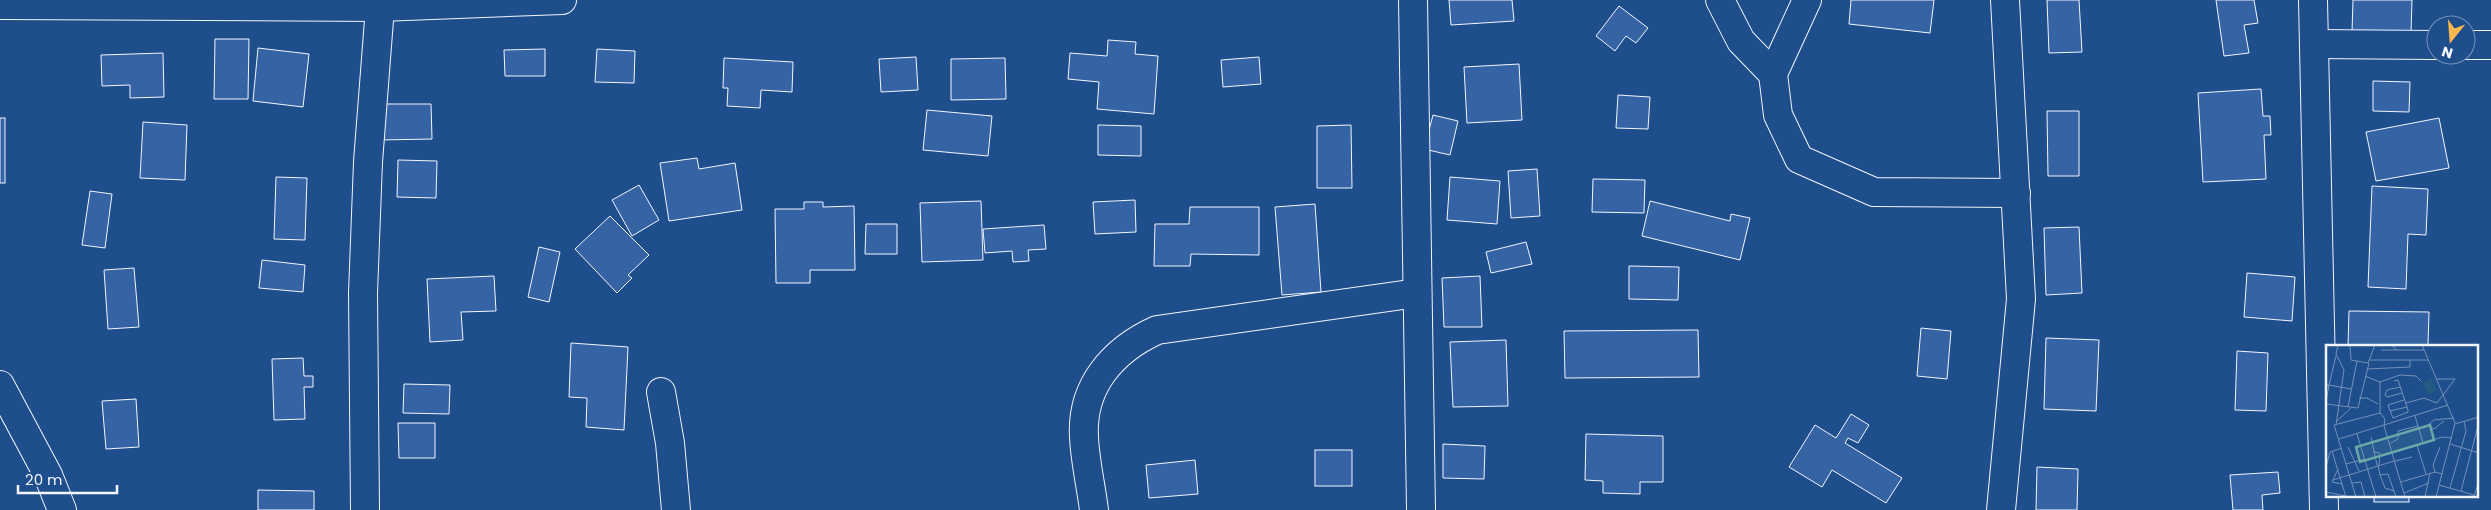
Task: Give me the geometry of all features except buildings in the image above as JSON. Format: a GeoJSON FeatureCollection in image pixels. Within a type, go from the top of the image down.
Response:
{"type":"FeatureCollection","features":[{"type":"Feature","properties":{"kind":"street"},"geometry":{"type":"LineString","coordinates":[[0,5],[380,7],[562,0]]}},
{"type":"Feature","properties":{"kind":"street"},"geometry":{"type":"LineString","coordinates":[[1412,0],[1420,510]]}},
{"type":"Feature","properties":{"kind":"street"},"geometry":{"type":"LineString","coordinates":[[1720,0],[1741,41],[1773,74]]}},
{"type":"Feature","properties":{"kind":"street"},"geometry":{"type":"LineString","coordinates":[[1807,0],[1773,74],[1778,115],[1799,159],[1874,192],[2016,193]]}},
{"type":"Feature","properties":{"kind":"street"},"geometry":{"type":"LineString","coordinates":[[2001,510],[2021,299],[2005,0]]}},
{"type":"Feature","properties":{"kind":"street"},"geometry":{"type":"LineString","coordinates":[[2314,0],[2324,510]]}},
{"type":"Feature","properties":{"kind":"street"},"geometry":{"type":"LineString","coordinates":[[365,510],[363,293],[368,162],[380,7]]}},
{"type":"Feature","properties":{"kind":"street"},"geometry":{"type":"LineString","coordinates":[[2314,44],[2426,45]]}},
{"type":"Feature","properties":{"kind":"street"},"geometry":{"type":"LineString","coordinates":[[2476,45],[2491,45]]}},
{"type":"Feature","properties":{"kind":"street"},"geometry":{"type":"LineString","coordinates":[[1094,510],[1084,436],[1086,410],[1095,382],[1116,354],[1137,339],[1157,330],[1417,293]]}},
{"type":"Feature","properties":{"kind":"street"},"geometry":{"type":"LineString","coordinates":[[0,384],[48,475],[62,510]]}},
{"type":"Feature","properties":{"kind":"street"},"geometry":{"type":"LineString","coordinates":[[661,392],[670,443],[676,510]]}}]}
